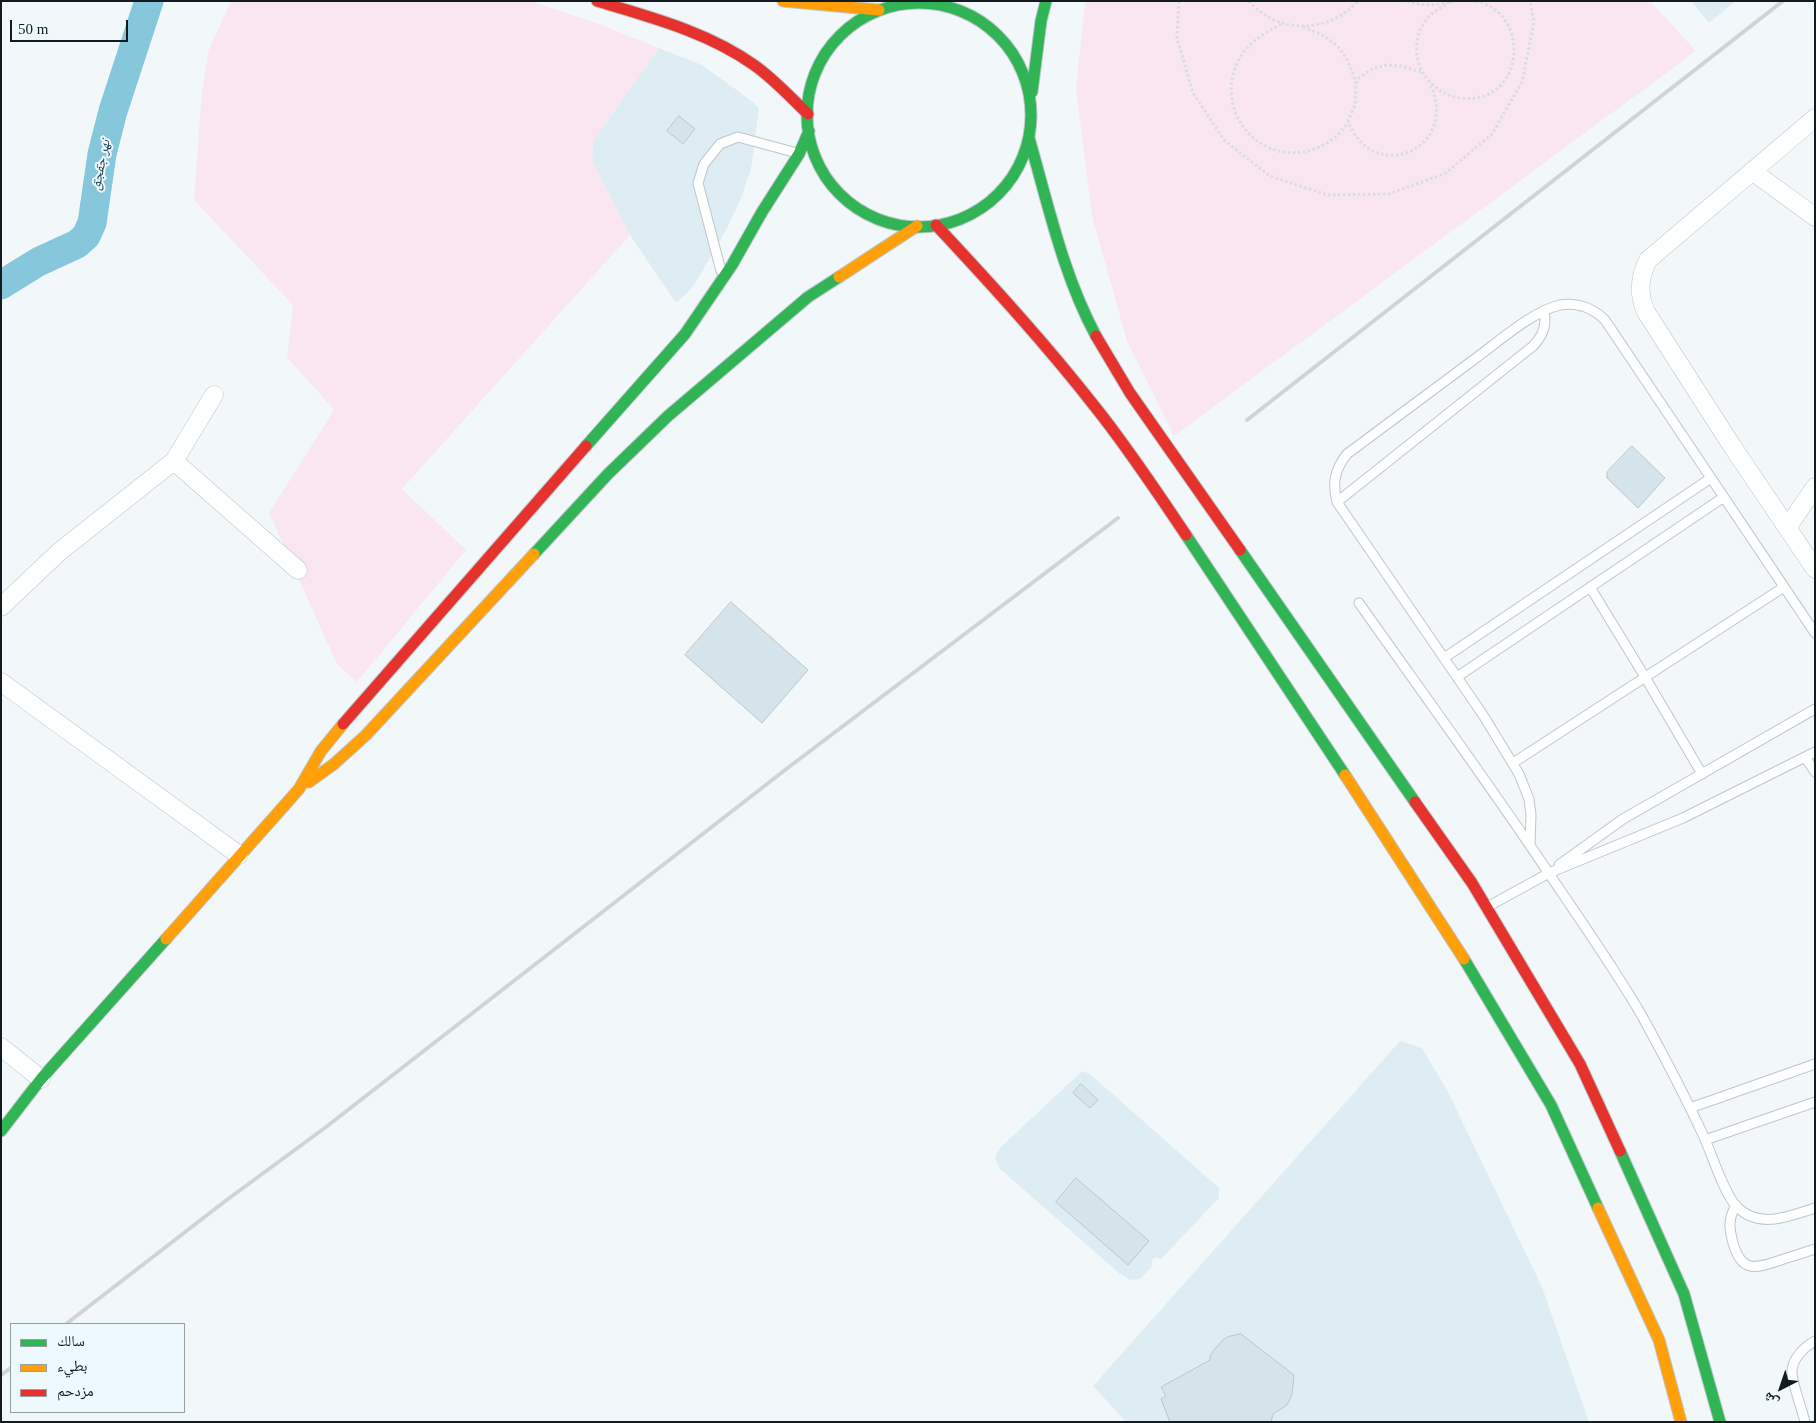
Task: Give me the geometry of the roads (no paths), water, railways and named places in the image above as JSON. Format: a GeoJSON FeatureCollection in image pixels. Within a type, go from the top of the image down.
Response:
{"type":"FeatureCollection","features":[{"type":"Feature","properties":{"kind":"main road"},"geometry":{"type":"LineString","coordinates":[[597,1],[694,32],[722,46],[746,60],[772,79],[808,114]]}},
{"type":"Feature","properties":{"kind":"main road"},"geometry":{"type":"LineString","coordinates":[[783,1],[879,10]]}},
{"type":"Feature","properties":{"kind":"main road"},"geometry":{"type":"LineString","coordinates":[[1030,101],[1040,21],[1046,1]]}},
{"type":"Feature","properties":{"kind":"main road"},"geometry":{"type":"LineString","coordinates":[[897,3],[914,3],[951,7],[968,14],[998,35],[1020,66],[1027,83],[1031,120],[1029,138],[1017,170],[1008,184],[983,207],[953,222],[917,226],[898,224],[861,210],[832,184],[821,168],[814,150],[809,131],[808,114],[813,81],[827,51],[838,38],[850,26],[879,10],[897,3]]}},
{"type":"Feature","properties":{"kind":"main road"},"geometry":{"type":"LineString","coordinates":[[299,789],[313,764],[334,734],[685,334],[723,279],[799,154],[809,131]]}},
{"type":"Feature","properties":{"kind":"main road"},"geometry":{"type":"LineString","coordinates":[[1029,138],[1063,256],[1084,310],[1130,393],[1460,867],[1580,1064],[1684,1294],[1720,1422]]}},
{"type":"Feature","properties":{"kind":"main road"},"geometry":{"type":"LineString","coordinates":[[936,225],[1044,344],[1097,409],[1156,490],[1450,933],[1552,1106],[1660,1340],[1681,1422]]}},
{"type":"Feature","properties":{"kind":"main road"},"geometry":{"type":"LineString","coordinates":[[1,1131],[41,1079],[299,789],[334,764],[366,735],[608,474],[654,430],[808,297],[917,226]]}},
{"type":"Feature","properties":{"kind":"street"},"geometry":{"type":"LineString","coordinates":[[1815,118],[1648,260],[1641,277],[1640,295],[1646,312],[1786,528],[1815,569]]}},
{"type":"Feature","properties":{"kind":"street"},"geometry":{"type":"LineString","coordinates":[[1752,171],[1815,217]]}},
{"type":"Feature","properties":{"kind":"street"},"geometry":{"type":"LineString","coordinates":[[1,607],[59,552],[174,461],[214,395]]}},
{"type":"Feature","properties":{"kind":"street"},"geometry":{"type":"LineString","coordinates":[[174,461],[298,570]]}},
{"type":"Feature","properties":{"kind":"street"},"geometry":{"type":"LineString","coordinates":[[1786,528],[1815,487]]}},
{"type":"Feature","properties":{"kind":"street"},"geometry":{"type":"LineString","coordinates":[[1,682],[239,855]]}},
{"type":"Feature","properties":{"kind":"street"},"geometry":{"type":"LineString","coordinates":[[1,1047],[41,1079]]}},
{"type":"Feature","properties":{"kind":"lane"},"geometry":{"type":"LineString","coordinates":[[723,279],[698,183],[704,164],[720,144],[738,137],[799,154]]}},
{"type":"Feature","properties":{"kind":"lane"},"geometry":{"type":"LineString","coordinates":[[1530,845],[1532,830],[1528,799],[1520,774],[1457,677],[1338,502],[1334,486],[1335,478],[1341,461],[1347,454],[1524,323],[1560,305],[1576,305],[1592,310],[1605,320],[1815,633]]}},
{"type":"Feature","properties":{"kind":"lane"},"geometry":{"type":"LineString","coordinates":[[1338,502],[1534,346],[1544,332],[1544,312]]}},
{"type":"Feature","properties":{"kind":"lane"},"geometry":{"type":"LineString","coordinates":[[1444,658],[1711,478]]}},
{"type":"Feature","properties":{"kind":"lane"},"geometry":{"type":"LineString","coordinates":[[1457,677],[1724,497]]}},
{"type":"Feature","properties":{"kind":"lane"},"geometry":{"type":"LineString","coordinates":[[1590,587],[1702,774]]}},
{"type":"Feature","properties":{"kind":"lane"},"geometry":{"type":"LineString","coordinates":[[1513,763],[1784,587]]}},
{"type":"Feature","properties":{"kind":"lane"},"geometry":{"type":"LineString","coordinates":[[1359,603],[1530,845],[1614,970],[1655,1040],[1690,1108],[1731,1199],[1736,1206],[1749,1216],[1767,1220],[1777,1220],[1815,1208]]}},
{"type":"Feature","properties":{"kind":"lane"},"geometry":{"type":"LineString","coordinates":[[1548,873],[1580,848],[1623,819],[1815,709]]}},
{"type":"Feature","properties":{"kind":"lane"},"geometry":{"type":"LineString","coordinates":[[1486,907],[1548,873],[1683,818],[1815,752]]}},
{"type":"Feature","properties":{"kind":"lane"},"geometry":{"type":"LineString","coordinates":[[1805,757],[1815,772]]}},
{"type":"Feature","properties":{"kind":"lane"},"geometry":{"type":"LineString","coordinates":[[1690,1108],[1815,1064]]}},
{"type":"Feature","properties":{"kind":"lane"},"geometry":{"type":"LineString","coordinates":[[1705,1140],[1815,1102]]}},
{"type":"Feature","properties":{"kind":"lane"},"geometry":{"type":"LineString","coordinates":[[1736,1206],[1730,1218],[1729,1230],[1738,1256],[1748,1265],[1759,1268],[1815,1249]]}},
{"type":"Feature","properties":{"kind":"lane"},"geometry":{"type":"LineString","coordinates":[[1805,1422],[1792,1371],[1798,1356],[1809,1344],[1815,1341]]}},
{"type":"Feature","properties":{"kind":"waterway","name":"نهر جقجق"},"geometry":{"type":"LineString","coordinates":[[1,285],[38,262],[77,244],[86,236],[92,223],[102,154],[113,111],[149,1]]}},
{"type":"Feature","properties":{"kind":"railway"},"geometry":{"type":"LineString","coordinates":[[1247,420],[1783,1]]}},
{"type":"Feature","properties":{"kind":"railway"},"geometry":{"type":"LineString","coordinates":[[67,1323],[224,1202],[326,1127],[785,770],[1118,518]]}},
{"type":"Feature","properties":{"kind":"railway"},"geometry":{"type":"LineString","coordinates":[[1,1375],[10,1369]]}}]}
